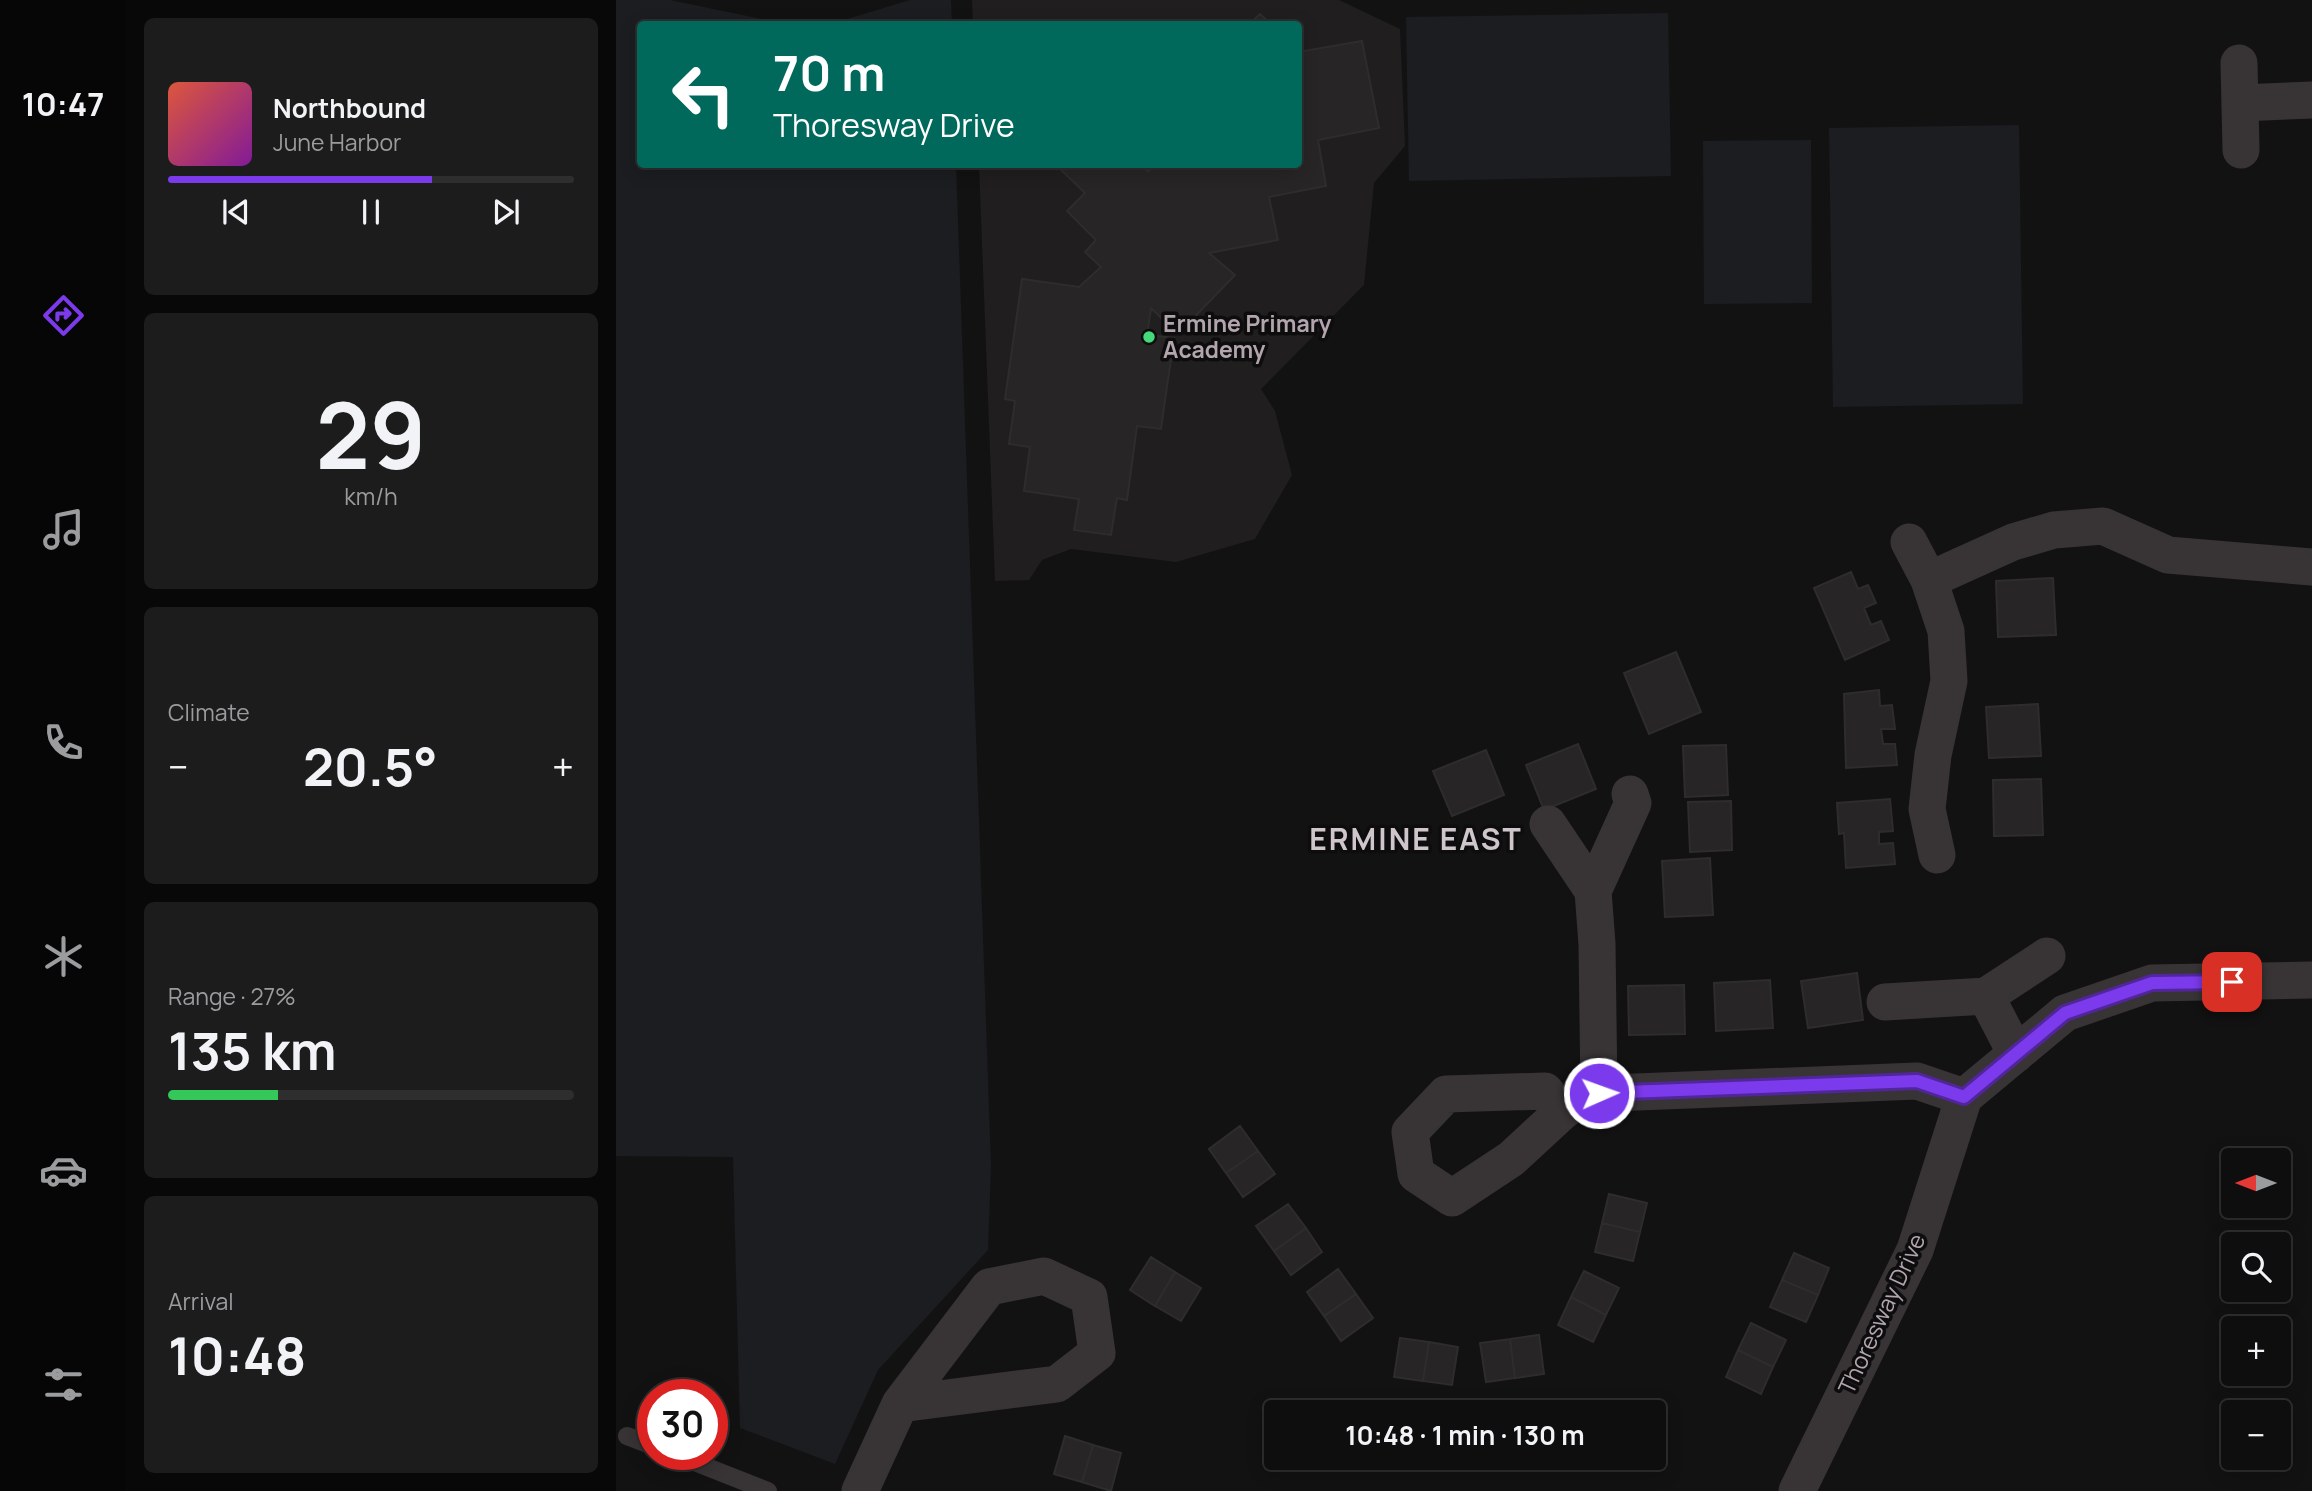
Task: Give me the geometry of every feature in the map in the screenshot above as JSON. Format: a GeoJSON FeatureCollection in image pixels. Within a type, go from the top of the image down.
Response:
{"type":"FeatureCollection","features":[{"type":"Feature","properties":{"kind":"street"},"geometry":{"type":"LineString","coordinates":[[2239,63],[2241,150]]}},
{"type":"Feature","properties":{"kind":"street"},"geometry":{"type":"LineString","coordinates":[[2240,103],[2312,100]]}},
{"type":"Feature","properties":{"kind":"street"},"geometry":{"type":"LineString","coordinates":[[1929,580],[2024,539],[2054,530],[2103,526],[2168,555],[2312,567]]}},
{"type":"Feature","properties":{"kind":"street"},"geometry":{"type":"LineString","coordinates":[[1909,542],[1929,580],[1946,631],[1949,681],[1933,755],[1927,809],[1937,855]]}},
{"type":"Feature","properties":{"kind":"street"},"geometry":{"type":"LineString","coordinates":[[1599,1093],[1597,944],[1593,891],[1633,803],[1630,794]]}},
{"type":"Feature","properties":{"kind":"street"},"geometry":{"type":"LineString","coordinates":[[1548,824],[1593,891]]}},
{"type":"Feature","properties":{"kind":"street"},"geometry":{"type":"LineString","coordinates":[[1885,1002],[1986,996],[2047,956]]}},
{"type":"Feature","properties":{"kind":"street"},"geometry":{"type":"LineString","coordinates":[[1562,1112],[1586,1094],[1917,1081],[1964,1097],[2065,1013],[2152,983],[2312,980]]}},
{"type":"Feature","properties":{"kind":"street"},"geometry":{"type":"LineString","coordinates":[[1986,996],[2016,1054]]}},
{"type":"Feature","properties":{"kind":"street","name":"Thoresway Drive"},"geometry":{"type":"LineString","coordinates":[[1797,1491],[1915,1250],[1964,1097]]}},
{"type":"Feature","properties":{"kind":"street"},"geometry":{"type":"LineString","coordinates":[[860,1491],[900,1404],[989,1287],[1044,1276],[1089,1297],[1097,1353],[1057,1384],[900,1404]]}},
{"type":"Feature","properties":{"kind":"lane"},"geometry":{"type":"LineString","coordinates":[[628,1436],[637,1440]]}},
{"type":"Feature","properties":{"kind":"lane"},"geometry":{"type":"LineString","coordinates":[[715,1470],[768,1491]]}},
{"type":"Feature","properties":{"kind":"shaded area"},"geometry":{"type":"Polygon","coordinates":[[[616,0],[670,0],[772,21],[637,21],[637,168],[956,168],[991,1166],[988,1250],[878,1370],[835,1464],[740,1428],[733,1157],[616,1156],[616,0]]]}},
{"type":"Feature","properties":{"kind":"shaded area"},"geometry":{"type":"Polygon","coordinates":[[[910,0],[951,0],[952,21],[841,21],[910,0]]]}},
{"type":"Feature","properties":{"kind":"shaded area","name":"Ermine Primary Academy"},"geometry":{"type":"Polygon","coordinates":[[[972,0],[1339,0],[1400,29],[1405,146],[1374,183],[1364,285],[1261,389],[1275,411],[1292,475],[1255,539],[1176,562],[1071,549],[1042,560],[1029,580],[995,581],[979,168],[1302,168],[1302,21],[973,21],[972,0]]]}},
{"type":"Feature","properties":{"kind":"shaded area"},"geometry":{"type":"Polygon","coordinates":[[[1668,13],[1671,176],[1409,181],[1406,17],[1668,13]]]}},
{"type":"Feature","properties":{"kind":"shaded area"},"geometry":{"type":"Polygon","coordinates":[[[2019,125],[2023,404],[1833,407],[1829,128],[2019,125]]]}},
{"type":"Feature","properties":{"kind":"shaded area"},"geometry":{"type":"Polygon","coordinates":[[[1811,140],[1812,303],[1704,304],[1703,141],[1811,140]]]}},
{"type":"Feature","properties":{"kind":"building"},"geometry":{"type":"Polygon","coordinates":[[[1260,14],[1268,21],[1252,21],[1260,14]]]}},
{"type":"Feature","properties":{"kind":"building"},"geometry":{"type":"Polygon","coordinates":[[[1362,41],[1379,128],[1318,140],[1326,186],[1269,197],[1278,240],[1209,253],[1235,275],[1178,334],[1151,308],[1147,335],[1174,338],[1161,429],[1137,426],[1127,500],[1117,498],[1111,535],[1074,530],[1079,499],[1024,491],[1030,447],[1009,444],[1015,401],[1005,399],[1022,279],[1079,287],[1101,267],[1085,252],[1096,240],[1067,211],[1085,193],[1059,168],[1144,168],[1148,172],[1152,168],[1302,168],[1302,51],[1362,41]]]}},
{"type":"Feature","properties":{"kind":"building"},"geometry":{"type":"Polygon","coordinates":[[[1851,572],[1858,589],[1868,585],[1876,603],[1864,608],[1871,625],[1881,621],[1889,640],[1845,660],[1814,588],[1851,572]]]}},
{"type":"Feature","properties":{"kind":"building"},"geometry":{"type":"Polygon","coordinates":[[[2053,578],[2056,635],[1998,637],[1996,581],[2053,578]]]}},
{"type":"Feature","properties":{"kind":"building"},"geometry":{"type":"Polygon","coordinates":[[[1676,652],[1701,712],[1649,734],[1624,673],[1676,652]]]}},
{"type":"Feature","properties":{"kind":"building"},"geometry":{"type":"Polygon","coordinates":[[[1879,690],[1880,706],[1892,705],[1895,729],[1881,729],[1883,744],[1895,744],[1897,765],[1846,768],[1844,694],[1879,690]]]}},
{"type":"Feature","properties":{"kind":"building"},"geometry":{"type":"Polygon","coordinates":[[[2038,704],[2041,756],[1989,758],[1986,707],[2038,704]]]}},
{"type":"Feature","properties":{"kind":"building"},"geometry":{"type":"Polygon","coordinates":[[[1578,744],[1596,789],[1544,810],[1526,765],[1578,744]]]}},
{"type":"Feature","properties":{"kind":"building"},"geometry":{"type":"Polygon","coordinates":[[[1726,745],[1728,795],[1685,797],[1683,746],[1726,745]]]}},
{"type":"Feature","properties":{"kind":"building"},"geometry":{"type":"Polygon","coordinates":[[[1486,750],[1504,795],[1452,816],[1433,771],[1486,750]]]}},
{"type":"Feature","properties":{"kind":"building"},"geometry":{"type":"Polygon","coordinates":[[[2041,779],[2043,835],[1994,836],[1993,780],[2041,779]]]}},
{"type":"Feature","properties":{"kind":"building"},"geometry":{"type":"Polygon","coordinates":[[[1890,799],[1893,831],[1879,832],[1879,844],[1893,843],[1895,864],[1846,868],[1844,833],[1839,834],[1837,803],[1890,799]]]}},
{"type":"Feature","properties":{"kind":"building"},"geometry":{"type":"Polygon","coordinates":[[[1731,801],[1732,850],[1690,852],[1688,802],[1731,801]]]}},
{"type":"Feature","properties":{"kind":"building"},"geometry":{"type":"Polygon","coordinates":[[[1710,858],[1713,915],[1665,917],[1662,861],[1710,858]]]}},
{"type":"Feature","properties":{"kind":"building"},"geometry":{"type":"Polygon","coordinates":[[[1857,973],[1863,1020],[1808,1028],[1801,981],[1857,973]]]}},
{"type":"Feature","properties":{"kind":"building"},"geometry":{"type":"Polygon","coordinates":[[[1770,980],[1773,1028],[1716,1031],[1714,983],[1770,980]]]}},
{"type":"Feature","properties":{"kind":"building"},"geometry":{"type":"Polygon","coordinates":[[[1684,985],[1685,1034],[1629,1035],[1628,986],[1684,985]]]}},
{"type":"Feature","properties":{"kind":"building"},"geometry":{"type":"Polygon","coordinates":[[[1240,1126],[1258,1151],[1226,1173],[1209,1149],[1240,1126]]]}},
{"type":"Feature","properties":{"kind":"building"},"geometry":{"type":"Polygon","coordinates":[[[1258,1151],[1275,1174],[1243,1197],[1226,1173],[1258,1151]]]}},
{"type":"Feature","properties":{"kind":"building"},"geometry":{"type":"Polygon","coordinates":[[[1609,1194],[1647,1203],[1640,1232],[1602,1223],[1609,1194]]]}},
{"type":"Feature","properties":{"kind":"building"},"geometry":{"type":"Polygon","coordinates":[[[1288,1204],[1306,1228],[1274,1251],[1256,1226],[1288,1204]]]}},
{"type":"Feature","properties":{"kind":"building"},"geometry":{"type":"Polygon","coordinates":[[[1602,1223],[1640,1232],[1633,1261],[1595,1252],[1602,1223]]]}},
{"type":"Feature","properties":{"kind":"building"},"geometry":{"type":"Polygon","coordinates":[[[1306,1228],[1322,1252],[1291,1275],[1274,1251],[1306,1228]]]}},
{"type":"Feature","properties":{"kind":"building"},"geometry":{"type":"Polygon","coordinates":[[[1794,1253],[1829,1268],[1818,1295],[1782,1280],[1794,1253]]]}},
{"type":"Feature","properties":{"kind":"building"},"geometry":{"type":"Polygon","coordinates":[[[1151,1257],[1175,1272],[1155,1306],[1130,1290],[1151,1257]]]}},
{"type":"Feature","properties":{"kind":"building"},"geometry":{"type":"Polygon","coordinates":[[[1338,1269],[1356,1294],[1324,1316],[1307,1292],[1338,1269]]]}},
{"type":"Feature","properties":{"kind":"building"},"geometry":{"type":"Polygon","coordinates":[[[1584,1271],[1619,1288],[1606,1315],[1571,1297],[1584,1271]]]}},
{"type":"Feature","properties":{"kind":"building"},"geometry":{"type":"Polygon","coordinates":[[[1175,1272],[1201,1288],[1181,1321],[1155,1306],[1175,1272]]]}},
{"type":"Feature","properties":{"kind":"building"},"geometry":{"type":"Polygon","coordinates":[[[1782,1280],[1818,1295],[1806,1322],[1770,1307],[1782,1280]]]}},
{"type":"Feature","properties":{"kind":"building"},"geometry":{"type":"Polygon","coordinates":[[[1356,1294],[1373,1318],[1341,1341],[1324,1316],[1356,1294]]]}},
{"type":"Feature","properties":{"kind":"building"},"geometry":{"type":"Polygon","coordinates":[[[1571,1297],[1606,1315],[1593,1342],[1558,1325],[1571,1297]]]}},
{"type":"Feature","properties":{"kind":"building"},"geometry":{"type":"Polygon","coordinates":[[[1751,1323],[1786,1340],[1773,1367],[1738,1350],[1751,1323]]]}},
{"type":"Feature","properties":{"kind":"building"},"geometry":{"type":"Polygon","coordinates":[[[1539,1335],[1544,1374],[1515,1378],[1510,1339],[1539,1335]]]}},
{"type":"Feature","properties":{"kind":"building"},"geometry":{"type":"Polygon","coordinates":[[[1400,1338],[1429,1342],[1423,1381],[1394,1377],[1400,1338]]]}},
{"type":"Feature","properties":{"kind":"building"},"geometry":{"type":"Polygon","coordinates":[[[1510,1339],[1515,1378],[1486,1382],[1480,1343],[1510,1339]]]}},
{"type":"Feature","properties":{"kind":"building"},"geometry":{"type":"Polygon","coordinates":[[[1429,1342],[1458,1347],[1452,1385],[1423,1381],[1429,1342]]]}},
{"type":"Feature","properties":{"kind":"building"},"geometry":{"type":"Polygon","coordinates":[[[1738,1350],[1773,1367],[1761,1394],[1726,1377],[1738,1350]]]}},
{"type":"Feature","properties":{"kind":"building"},"geometry":{"type":"Polygon","coordinates":[[[1065,1436],[1093,1445],[1082,1482],[1054,1474],[1065,1436]]]}},
{"type":"Feature","properties":{"kind":"building"},"geometry":{"type":"Polygon","coordinates":[[[1093,1445],[1121,1453],[1111,1491],[1082,1482],[1093,1445]]]}},
{"type":"Feature","properties":{"kind":"place","name":"Ermine Primary Academy"},"geometry":{"type":"Point","coordinates":[1149,337]}},
{"type":"Feature","properties":{"kind":"district","name":"ERMINE EAST"},"geometry":{"type":"Point","coordinates":[1416,840]}},
{"type":"Feature","properties":{"kind":"route"},"geometry":{"type":"LineString","coordinates":[[1599,1093],[1917,1081],[1964,1097],[2065,1013],[2152,983],[2232,982]]}}]}
